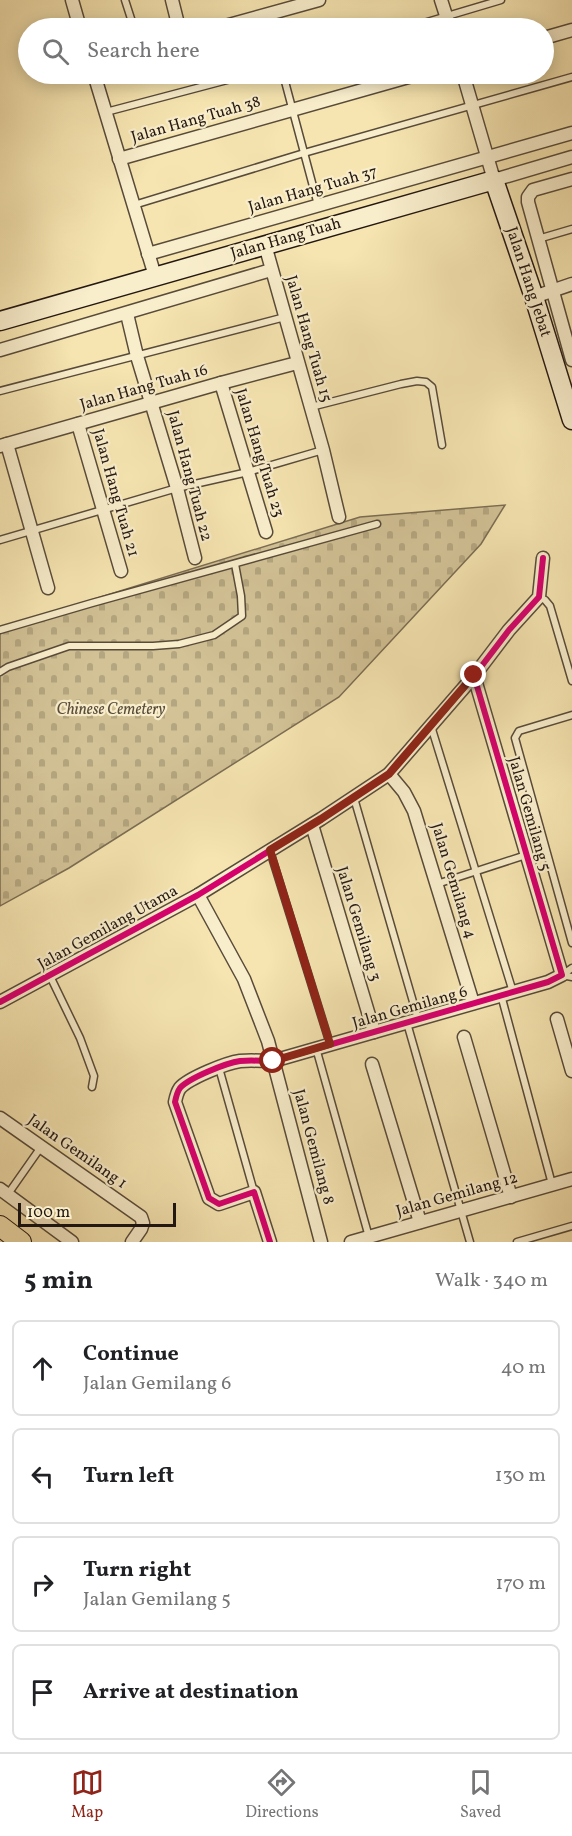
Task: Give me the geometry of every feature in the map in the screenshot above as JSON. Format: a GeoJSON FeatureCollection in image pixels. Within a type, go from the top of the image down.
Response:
{"type":"FeatureCollection","features":[{"type":"Feature","properties":{"kind":"main road"},"geometry":{"type":"LineString","coordinates":[[10,1233],[29,1242]]}},
{"type":"Feature","properties":{"kind":"street"},"geometry":{"type":"LineString","coordinates":[[72,0],[78,18]]}},
{"type":"Feature","properties":{"kind":"street"},"geometry":{"type":"LineString","coordinates":[[172,0],[176,18]]}},
{"type":"Feature","properties":{"kind":"street"},"geometry":{"type":"LineString","coordinates":[[256,18],[319,0]]}},
{"type":"Feature","properties":{"kind":"street"},"geometry":{"type":"LineString","coordinates":[[441,0],[446,18]]}},
{"type":"Feature","properties":{"kind":"street"},"geometry":{"type":"LineString","coordinates":[[554,35],[572,30]]}},
{"type":"Feature","properties":{"kind":"street"},"geometry":{"type":"LineString","coordinates":[[97,84],[155,276]]}},
{"type":"Feature","properties":{"kind":"street","name":"Jalan Hang Tuah 38"},"geometry":{"type":"LineString","coordinates":[[119,159],[384,84]]}},
{"type":"Feature","properties":{"kind":"street"},"geometry":{"type":"LineString","coordinates":[[466,84],[494,180]]}},
{"type":"Feature","properties":{"kind":"street","name":"Jalan Hang Tuah 37"},"geometry":{"type":"LineString","coordinates":[[148,254],[572,133]]}},
{"type":"Feature","properties":{"kind":"street","name":"Jalan Hang Tuah"},"geometry":{"type":"LineString","coordinates":[[0,321],[572,157]]}},
{"type":"Feature","properties":{"kind":"street"},"geometry":{"type":"LineString","coordinates":[[572,179],[533,190],[528,197],[572,360]]}},
{"type":"Feature","properties":{"kind":"street","name":"Jalan Hang Jebat"},"geometry":{"type":"LineString","coordinates":[[494,180],[534,297],[572,420]]}},
{"type":"Feature","properties":{"kind":"street"},"geometry":{"type":"LineString","coordinates":[[265,245],[271,270]]}},
{"type":"Feature","properties":{"kind":"street","name":"Jalan Hang Tuah 15"},"geometry":{"type":"LineString","coordinates":[[0,350],[271,270],[323,450],[339,517]]}},
{"type":"Feature","properties":{"kind":"street"},"geometry":{"type":"LineString","coordinates":[[534,297],[572,284]]}},
{"type":"Feature","properties":{"kind":"street","name":"Jalan Hang Tuah 22"},"geometry":{"type":"LineString","coordinates":[[127,314],[195,558]]}},
{"type":"Feature","properties":{"kind":"street","name":"Jalan Hang Tuah 16"},"geometry":{"type":"LineString","coordinates":[[4,445],[297,363]]}},
{"type":"Feature","properties":{"kind":"street","name":"Jalan Hang Tuah 23"},"geometry":{"type":"LineString","coordinates":[[221,383],[266,532]]}},
{"type":"Feature","properties":{"kind":"street","name":"Jalan Hang Tuah 21"},"geometry":{"type":"LineString","coordinates":[[78,424],[121,571]]}},
{"type":"Feature","properties":{"kind":"street"},"geometry":{"type":"LineString","coordinates":[[4,445],[48,588]]}},
{"type":"Feature","properties":{"kind":"street"},"geometry":{"type":"LineString","coordinates":[[198,895],[312,825],[389,774],[538,597],[543,558]]}},
{"type":"Feature","properties":{"kind":"street","name":"Jalan Gemilang 5"},"geometry":{"type":"LineString","coordinates":[[474,675],[557,959]]}},
{"type":"Feature","properties":{"kind":"street","name":"Jalan Gemilang 4"},"geometry":{"type":"LineString","coordinates":[[389,774],[404,792],[414,811],[473,1003]]}},
{"type":"Feature","properties":{"kind":"street","name":"Jalan Gemilang 3"},"geometry":{"type":"LineString","coordinates":[[312,825],[374,1032]]}},
{"type":"Feature","properties":{"kind":"street","name":"Jalan Gemilang Utama"},"geometry":{"type":"LineString","coordinates":[[0,1002],[198,895]]}},
{"type":"Feature","properties":{"kind":"street","name":"Jalan Gemilang 8"},"geometry":{"type":"LineString","coordinates":[[198,895],[244,979],[268,1041],[321,1242]]}},
{"type":"Feature","properties":{"kind":"street","name":"Jalan Gemilang 6"},"geometry":{"type":"LineString","coordinates":[[254,1192],[219,1204],[209,1198],[175,1102],[181,1087],[198,1077],[238,1061],[273,1061],[548,982],[568,973],[557,959]]}},
{"type":"Feature","properties":{"kind":"street"},"geometry":{"type":"LineString","coordinates":[[557,1019],[572,1071]]}},
{"type":"Feature","properties":{"kind":"street"},"geometry":{"type":"LineString","coordinates":[[464,1037],[511,1197]]}},
{"type":"Feature","properties":{"kind":"street"},"geometry":{"type":"LineString","coordinates":[[372,1064],[420,1222]]}},
{"type":"Feature","properties":{"kind":"street","name":"Jalan Gemilang 1"},"geometry":{"type":"LineString","coordinates":[[0,1118],[141,1217],[143,1222],[141,1229],[132,1242]]}},
{"type":"Feature","properties":{"kind":"street","name":"Jalan Gemilang 12"},"geometry":{"type":"LineString","coordinates":[[351,1242],[572,1179]]}},
{"type":"Feature","properties":{"kind":"street"},"geometry":{"type":"LineString","coordinates":[[4,1192],[72,1242]]}},
{"type":"Feature","properties":{"kind":"street"},"geometry":{"type":"LineString","coordinates":[[254,1192],[270,1242]]}},
{"type":"Feature","properties":{"kind":"lane"},"geometry":{"type":"LineString","coordinates":[[125,0],[131,18]]}},
{"type":"Feature","properties":{"kind":"lane"},"geometry":{"type":"LineString","coordinates":[[460,18],[501,0]]}},
{"type":"Feature","properties":{"kind":"lane"},"geometry":{"type":"LineString","coordinates":[[554,82],[572,77]]}},
{"type":"Feature","properties":{"kind":"lane"},"geometry":{"type":"LineString","coordinates":[[106,112],[212,84]]}},
{"type":"Feature","properties":{"kind":"lane"},"geometry":{"type":"LineString","coordinates":[[286,84],[318,206]]}},
{"type":"Feature","properties":{"kind":"lane"},"geometry":{"type":"LineString","coordinates":[[134,205],[304,153],[548,84]]}},
{"type":"Feature","properties":{"kind":"lane"},"geometry":{"type":"LineString","coordinates":[[538,239],[572,229]]}},
{"type":"Feature","properties":{"kind":"lane"},"geometry":{"type":"LineString","coordinates":[[0,391],[285,316]]}},
{"type":"Feature","properties":{"kind":"lane"},"geometry":{"type":"LineString","coordinates":[[311,407],[400,384],[426,382],[432,387],[442,445]]}},
{"type":"Feature","properties":{"kind":"lane"},"geometry":{"type":"LineString","coordinates":[[0,540],[177,488],[248,472],[323,450]]}},
{"type":"Feature","properties":{"kind":"lane"},"geometry":{"type":"LineString","coordinates":[[0,630],[377,524]]}},
{"type":"Feature","properties":{"kind":"lane"},"geometry":{"type":"LineString","coordinates":[[0,672],[8,667],[69,646],[153,646],[179,644],[214,635],[242,616],[235,564]]}},
{"type":"Feature","properties":{"kind":"lane"},"geometry":{"type":"LineString","coordinates":[[538,597],[550,606],[572,681]]}},
{"type":"Feature","properties":{"kind":"lane"},"geometry":{"type":"LineString","coordinates":[[572,715],[519,731],[515,738],[572,943]]}},
{"type":"Feature","properties":{"kind":"lane"},"geometry":{"type":"LineString","coordinates":[[431,725],[513,992]]}},
{"type":"Feature","properties":{"kind":"lane"},"geometry":{"type":"LineString","coordinates":[[354,797],[470,1242]]}},
{"type":"Feature","properties":{"kind":"lane"},"geometry":{"type":"LineString","coordinates":[[270,850],[330,1044]]}},
{"type":"Feature","properties":{"kind":"lane"},"geometry":{"type":"LineString","coordinates":[[436,884],[527,855]]}},
{"type":"Feature","properties":{"kind":"lane"},"geometry":{"type":"LineString","coordinates":[[50,976],[80,1038],[94,1076],[92,1086]]}},
{"type":"Feature","properties":{"kind":"lane"},"geometry":{"type":"LineString","coordinates":[[501,995],[553,1185]]}},
{"type":"Feature","properties":{"kind":"lane"},"geometry":{"type":"LineString","coordinates":[[316,1048],[369,1237]]}},
{"type":"Feature","properties":{"kind":"lane"},"geometry":{"type":"LineString","coordinates":[[219,1068],[254,1192]]}},
{"type":"Feature","properties":{"kind":"lane"},"geometry":{"type":"LineString","coordinates":[[4,1192],[41,1147]]}},
{"type":"Feature","properties":{"kind":"lane"},"geometry":{"type":"LineString","coordinates":[[517,1242],[572,1226]]}},
{"type":"Feature","properties":{"kind":"green space","name":"Chinese Cemetery"},"geometry":{"type":"Polygon","coordinates":[[[505,505],[481,544],[339,697],[69,868],[0,906],[0,628],[360,517],[505,505]]]}},
{"type":"Feature","properties":{"kind":"cycle path"},"geometry":{"type":"LineString","coordinates":[[0,1002],[198,895],[389,774],[539,597],[543,558]]}},
{"type":"Feature","properties":{"kind":"cycle path"},"geometry":{"type":"LineString","coordinates":[[270,1242],[254,1192],[219,1204],[209,1198],[175,1102],[180,1088],[199,1076],[234,1062],[273,1061],[548,982],[562,975],[474,676]]}},
{"type":"Feature","properties":{"kind":"route"},"geometry":{"type":"LineString","coordinates":[[273,1061],[330,1044],[270,850],[389,774],[474,675]]}}]}
